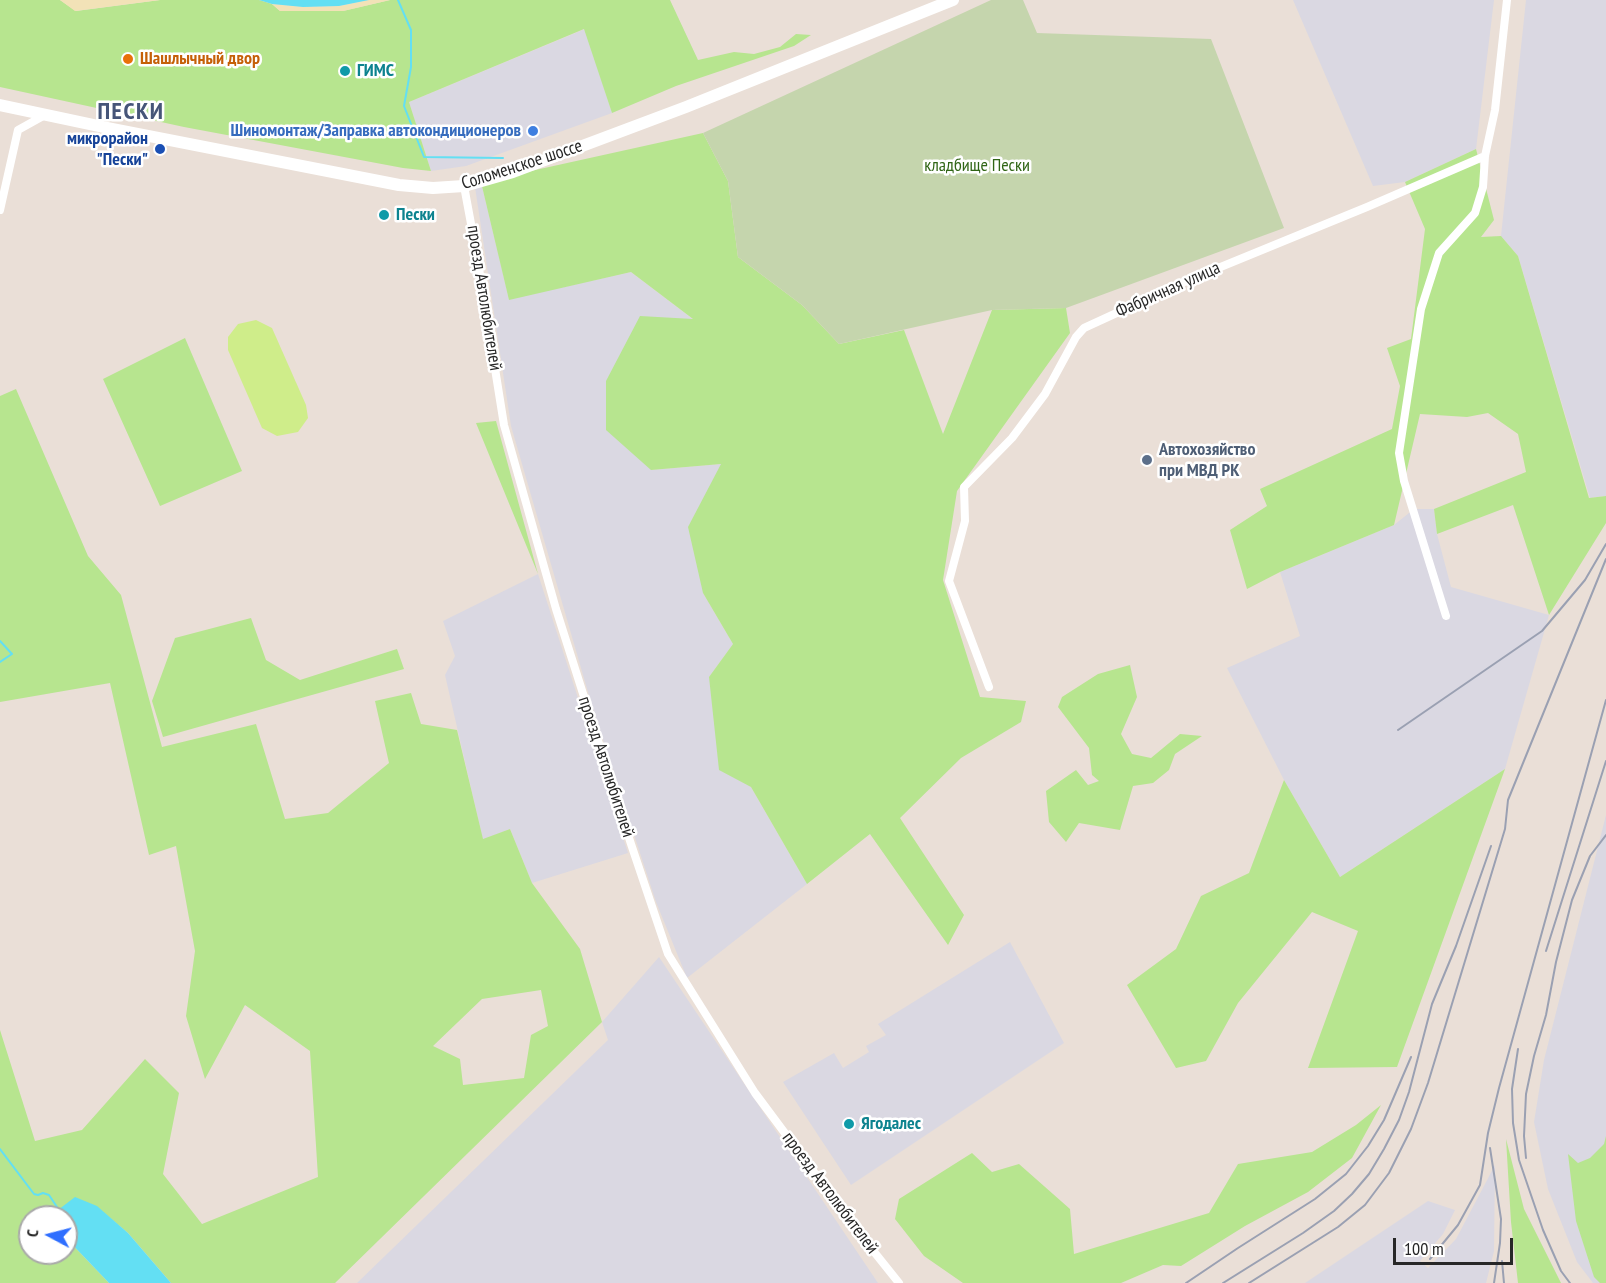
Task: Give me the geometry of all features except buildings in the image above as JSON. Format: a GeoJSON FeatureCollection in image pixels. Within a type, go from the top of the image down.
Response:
{"type":"FeatureCollection","features":[{"type":"Feature","properties":{"kind":"main road","name":"Соломенское шоссе"},"geometry":{"type":"LineString","coordinates":[[0,105],[399,185],[433,188],[464,186],[513,172],[686,107],[953,0]]}},
{"type":"Feature","properties":{"kind":"street"},"geometry":{"type":"LineString","coordinates":[[1446,616],[1404,481],[1399,453],[1421,309],[1438,253],[1475,213],[1483,187],[1485,156],[1495,110],[1507,0]]}},
{"type":"Feature","properties":{"kind":"street"},"geometry":{"type":"LineString","coordinates":[[0,210],[18,130],[45,115]]}},
{"type":"Feature","properties":{"kind":"street","name":"Фабричная улица"},"geometry":{"type":"LineString","coordinates":[[989,687],[949,580],[965,521],[964,487],[1012,438],[1045,394],[1076,337],[1084,328],[1184,282],[1485,156]]}},
{"type":"Feature","properties":{"kind":"street","name":"проезд Автолюбителей"},"geometry":{"type":"LineString","coordinates":[[464,186],[504,425],[556,609],[668,954],[755,1093],[899,1283]]}},
{"type":"Feature","properties":{"kind":"shaded area"},"geometry":{"type":"Polygon","coordinates":[[[1293,0],[1494,0],[1476,149],[1405,182],[1373,186],[1293,0]]]}},
{"type":"Feature","properties":{"kind":"shaded area"},"geometry":{"type":"Polygon","coordinates":[[[1526,0],[1606,0],[1606,496],[1590,498],[1518,256],[1501,236],[1526,0]]]}},
{"type":"Feature","properties":{"kind":"shaded area"},"geometry":{"type":"Polygon","coordinates":[[[585,29],[612,113],[466,166],[431,171],[409,102],[585,29]]]}},
{"type":"Feature","properties":{"kind":"shaded area"},"geometry":{"type":"Polygon","coordinates":[[[481,182],[509,299],[631,272],[694,320],[651,470],[721,464],[703,593],[733,644],[709,677],[751,787],[807,884],[687,978],[656,902],[592,706],[511,426],[475,187],[481,182]]]}},
{"type":"Feature","properties":{"kind":"shaded area"},"geometry":{"type":"Polygon","coordinates":[[[1414,509],[1434,509],[1437,534],[1451,587],[1549,615],[1505,769],[1340,877],[1284,780],[1227,668],[1300,636],[1280,572],[1394,525],[1414,509]]]}},
{"type":"Feature","properties":{"kind":"shaded area"},"geometry":{"type":"Polygon","coordinates":[[[538,574],[628,853],[532,883],[510,829],[483,840],[445,675],[455,656],[443,621],[538,574]]]}},
{"type":"Feature","properties":{"kind":"shaded area"},"geometry":{"type":"Polygon","coordinates":[[[1606,815],[1606,1283],[1593,1283],[1577,1262],[1548,1189],[1534,1122],[1544,1060],[1606,815]]]}},
{"type":"Feature","properties":{"kind":"shaded area"},"geometry":{"type":"Polygon","coordinates":[[[1010,942],[1064,1043],[851,1185],[783,1082],[834,1053],[843,1068],[869,1052],[866,1046],[886,1035],[878,1024],[1010,942]]]}},
{"type":"Feature","properties":{"kind":"shaded area"},"geometry":{"type":"Polygon","coordinates":[[[659,957],[878,1283],[357,1283],[608,1040],[602,1022],[659,957]]]}},
{"type":"Feature","properties":{"kind":"shaded area"},"geometry":{"type":"Polygon","coordinates":[[[1495,1165],[1494,1251],[1486,1283],[1305,1283],[1428,1201],[1455,1210],[1443,1234],[1420,1261],[1428,1268],[1456,1239],[1495,1165]]]}},
{"type":"Feature","properties":{"kind":"green space"},"geometry":{"type":"Polygon","coordinates":[[[0,0],[60,0],[76,11],[160,0],[259,0],[272,4],[280,11],[343,11],[390,0],[670,0],[698,60],[734,52],[754,54],[780,47],[796,34],[811,35],[794,46],[676,86],[612,113],[584,29],[409,102],[431,171],[403,168],[184,127],[0,87],[0,0]]]}},
{"type":"Feature","properties":{"kind":"green space","name":"кладбище Пески"},"geometry":{"type":"Polygon","coordinates":[[[991,0],[1023,0],[1037,33],[1211,39],[1284,228],[1066,308],[992,310],[839,344],[802,305],[738,257],[728,181],[703,133],[991,0]]]}},
{"type":"Feature","properties":{"kind":"green space"},"geometry":{"type":"Polygon","coordinates":[[[703,133],[728,181],[738,257],[802,305],[839,344],[904,330],[943,434],[992,310],[1066,308],[1070,333],[957,491],[943,580],[980,697],[1026,701],[1021,722],[961,758],[900,818],[964,915],[948,945],[870,834],[807,884],[751,787],[719,770],[709,677],[733,644],[703,593],[688,527],[721,464],[651,470],[606,430],[606,381],[640,316],[693,319],[631,272],[509,300],[481,182],[703,133]]]}},
{"type":"Feature","properties":{"kind":"green space"},"geometry":{"type":"Polygon","coordinates":[[[1476,149],[1494,220],[1481,237],[1501,236],[1518,256],[1589,498],[1606,496],[1606,523],[1549,615],[1513,505],[1437,534],[1434,509],[1526,472],[1518,434],[1488,413],[1467,417],[1420,414],[1394,525],[1280,572],[1247,589],[1230,530],[1267,506],[1260,489],[1392,429],[1400,386],[1387,348],[1411,339],[1425,229],[1405,182],[1476,149]]]}},
{"type":"Feature","properties":{"kind":"green space"},"geometry":{"type":"Polygon","coordinates":[[[256,320],[272,328],[306,405],[308,418],[298,432],[277,436],[262,428],[228,350],[228,337],[238,324],[256,320]]]}},
{"type":"Feature","properties":{"kind":"green space"},"geometry":{"type":"Polygon","coordinates":[[[185,338],[242,471],[160,506],[103,379],[185,338]]]}},
{"type":"Feature","properties":{"kind":"green space"},"geometry":{"type":"Polygon","coordinates":[[[16,389],[88,556],[121,595],[162,747],[256,724],[285,819],[328,813],[389,763],[375,701],[411,693],[421,724],[457,730],[483,839],[510,829],[532,883],[580,949],[602,1022],[335,1283],[171,1283],[128,1233],[97,1207],[78,1210],[78,1205],[18,1205],[18,1265],[78,1265],[78,1251],[109,1283],[0,1283],[0,1030],[35,1141],[82,1130],[145,1059],[179,1093],[163,1174],[202,1224],[318,1177],[310,1051],[245,1005],[205,1079],[186,1016],[195,951],[176,846],[149,855],[110,683],[0,702],[0,396],[16,389]],[[541,990],[482,999],[433,1046],[460,1059],[463,1085],[524,1078],[531,1035],[548,1026],[541,990]]]}},
{"type":"Feature","properties":{"kind":"green space"},"geometry":{"type":"Polygon","coordinates":[[[496,421],[538,574],[476,423],[496,421]]]}},
{"type":"Feature","properties":{"kind":"green space"},"geometry":{"type":"Polygon","coordinates":[[[251,618],[266,660],[300,680],[397,649],[404,669],[163,737],[152,701],[175,638],[251,618]]]}},
{"type":"Feature","properties":{"kind":"green space"},"geometry":{"type":"Polygon","coordinates":[[[1130,665],[1137,697],[1121,734],[1132,754],[1151,758],[1180,734],[1202,736],[1175,754],[1169,770],[1153,783],[1133,786],[1120,830],[1079,823],[1066,842],[1049,822],[1046,791],[1076,770],[1088,785],[1099,781],[1092,775],[1089,748],[1058,707],[1062,697],[1098,674],[1130,665]]]}},
{"type":"Feature","properties":{"kind":"green space"},"geometry":{"type":"Polygon","coordinates":[[[1505,769],[1397,1067],[1308,1068],[1358,931],[1312,912],[1238,1003],[1206,1061],[1176,1068],[1127,985],[1176,949],[1201,896],[1249,873],[1284,780],[1340,877],[1505,769]]]}},
{"type":"Feature","properties":{"kind":"green space"},"geometry":{"type":"Polygon","coordinates":[[[1381,1105],[1352,1158],[1308,1192],[1245,1226],[1181,1266],[1163,1265],[1121,1283],[963,1283],[924,1256],[895,1219],[899,1199],[972,1153],[992,1172],[1019,1164],[1070,1209],[1074,1254],[1209,1213],[1238,1164],[1312,1152],[1356,1125],[1381,1105]]]}},
{"type":"Feature","properties":{"kind":"green space"},"geometry":{"type":"Polygon","coordinates":[[[1606,1136],[1606,1283],[1600,1283],[1594,1277],[1576,1221],[1568,1154],[1578,1163],[1590,1158],[1604,1144],[1606,1136]]]}},
{"type":"Feature","properties":{"kind":"green space"},"geometry":{"type":"Polygon","coordinates":[[[1506,1139],[1524,1209],[1561,1283],[1518,1283],[1511,1222],[1506,1139]]]}},
{"type":"Feature","properties":{"kind":"sand"},"geometry":{"type":"Polygon","coordinates":[[[60,0],[160,0],[75,11],[60,0]]]}},
{"type":"Feature","properties":{"kind":"sand"},"geometry":{"type":"Polygon","coordinates":[[[369,0],[390,0],[343,11],[280,11],[272,4],[303,7],[339,6],[369,0]]]}},
{"type":"Feature","properties":{"kind":"water"},"geometry":{"type":"Polygon","coordinates":[[[259,0],[369,0],[339,6],[303,7],[272,4],[259,0]]]}},
{"type":"Feature","properties":{"kind":"water"},"geometry":{"type":"Polygon","coordinates":[[[75,1197],[97,1206],[128,1233],[171,1283],[109,1283],[78,1251],[78,1205],[65,1205],[75,1197]]]}},
{"type":"Feature","properties":{"kind":"waterway"},"geometry":{"type":"LineString","coordinates":[[398,0],[411,30],[411,67],[404,106],[424,157],[503,158]]}},
{"type":"Feature","properties":{"kind":"waterway"},"geometry":{"type":"LineString","coordinates":[[0,641],[12,654],[0,662]]}},
{"type":"Feature","properties":{"kind":"waterway"},"geometry":{"type":"LineString","coordinates":[[0,1149],[34,1194],[49,1195],[56,1205]]}},
{"type":"Feature","properties":{"kind":"railway"},"geometry":{"type":"LineString","coordinates":[[1398,730],[1542,631],[1585,580],[1606,544]]}},
{"type":"Feature","properties":{"kind":"railway"},"geometry":{"type":"LineString","coordinates":[[1249,1283],[1338,1227],[1365,1205],[1389,1173],[1411,1129],[1428,1083],[1505,829],[1508,800],[1606,559]]}},
{"type":"Feature","properties":{"kind":"railway"},"geometry":{"type":"LineString","coordinates":[[1430,1259],[1458,1225],[1480,1185],[1488,1133],[1499,1088],[1606,700]]}},
{"type":"Feature","properties":{"kind":"railway"},"geometry":{"type":"LineString","coordinates":[[1546,951],[1606,761]]}},
{"type":"Feature","properties":{"kind":"railway"},"geometry":{"type":"LineString","coordinates":[[1526,1158],[1524,1136],[1526,1094],[1546,1015],[1556,962],[1572,900],[1590,856],[1606,835]]}},
{"type":"Feature","properties":{"kind":"railway"},"geometry":{"type":"LineString","coordinates":[[1223,1283],[1334,1211],[1369,1174],[1399,1120],[1409,1092],[1432,1004],[1456,946],[1491,846]]}},
{"type":"Feature","properties":{"kind":"railway"},"geometry":{"type":"LineString","coordinates":[[1518,1049],[1512,1089],[1513,1123],[1519,1160],[1543,1230],[1561,1271],[1570,1283]]}},
{"type":"Feature","properties":{"kind":"railway"},"geometry":{"type":"LineString","coordinates":[[1186,1283],[1315,1199],[1346,1174],[1368,1146],[1384,1120],[1411,1057]]}},
{"type":"Feature","properties":{"kind":"railway"},"geometry":{"type":"LineString","coordinates":[[1490,1148],[1501,1219],[1494,1283]]}},
{"type":"Feature","properties":{"kind":"railway"},"geometry":{"type":"LineString","coordinates":[[1502,1261],[1504,1283]]}},
{"type":"Feature","properties":{"kind":"place","name":"Шашлычный двор"},"geometry":{"type":"Point","coordinates":[128,59]}},
{"type":"Feature","properties":{"kind":"place","name":"ГИМС"},"geometry":{"type":"Point","coordinates":[345,71]}},
{"type":"Feature","properties":{"kind":"place","name":"Шиномонтаж/Заправка автокондиционеров"},"geometry":{"type":"Point","coordinates":[533,131]}},
{"type":"Feature","properties":{"kind":"place","name":"микрорайон \"Пески\""},"geometry":{"type":"Point","coordinates":[160,149]}},
{"type":"Feature","properties":{"kind":"place","name":"Пески"},"geometry":{"type":"Point","coordinates":[384,215]}},
{"type":"Feature","properties":{"kind":"place","name":"Автохозяйство при МВД РК"},"geometry":{"type":"Point","coordinates":[1147,460]}},
{"type":"Feature","properties":{"kind":"place","name":"Ягодалес"},"geometry":{"type":"Point","coordinates":[849,1124]}},
{"type":"Feature","properties":{"kind":"district","name":"ПЕСКИ"},"geometry":{"type":"Point","coordinates":[131,112]}}]}
